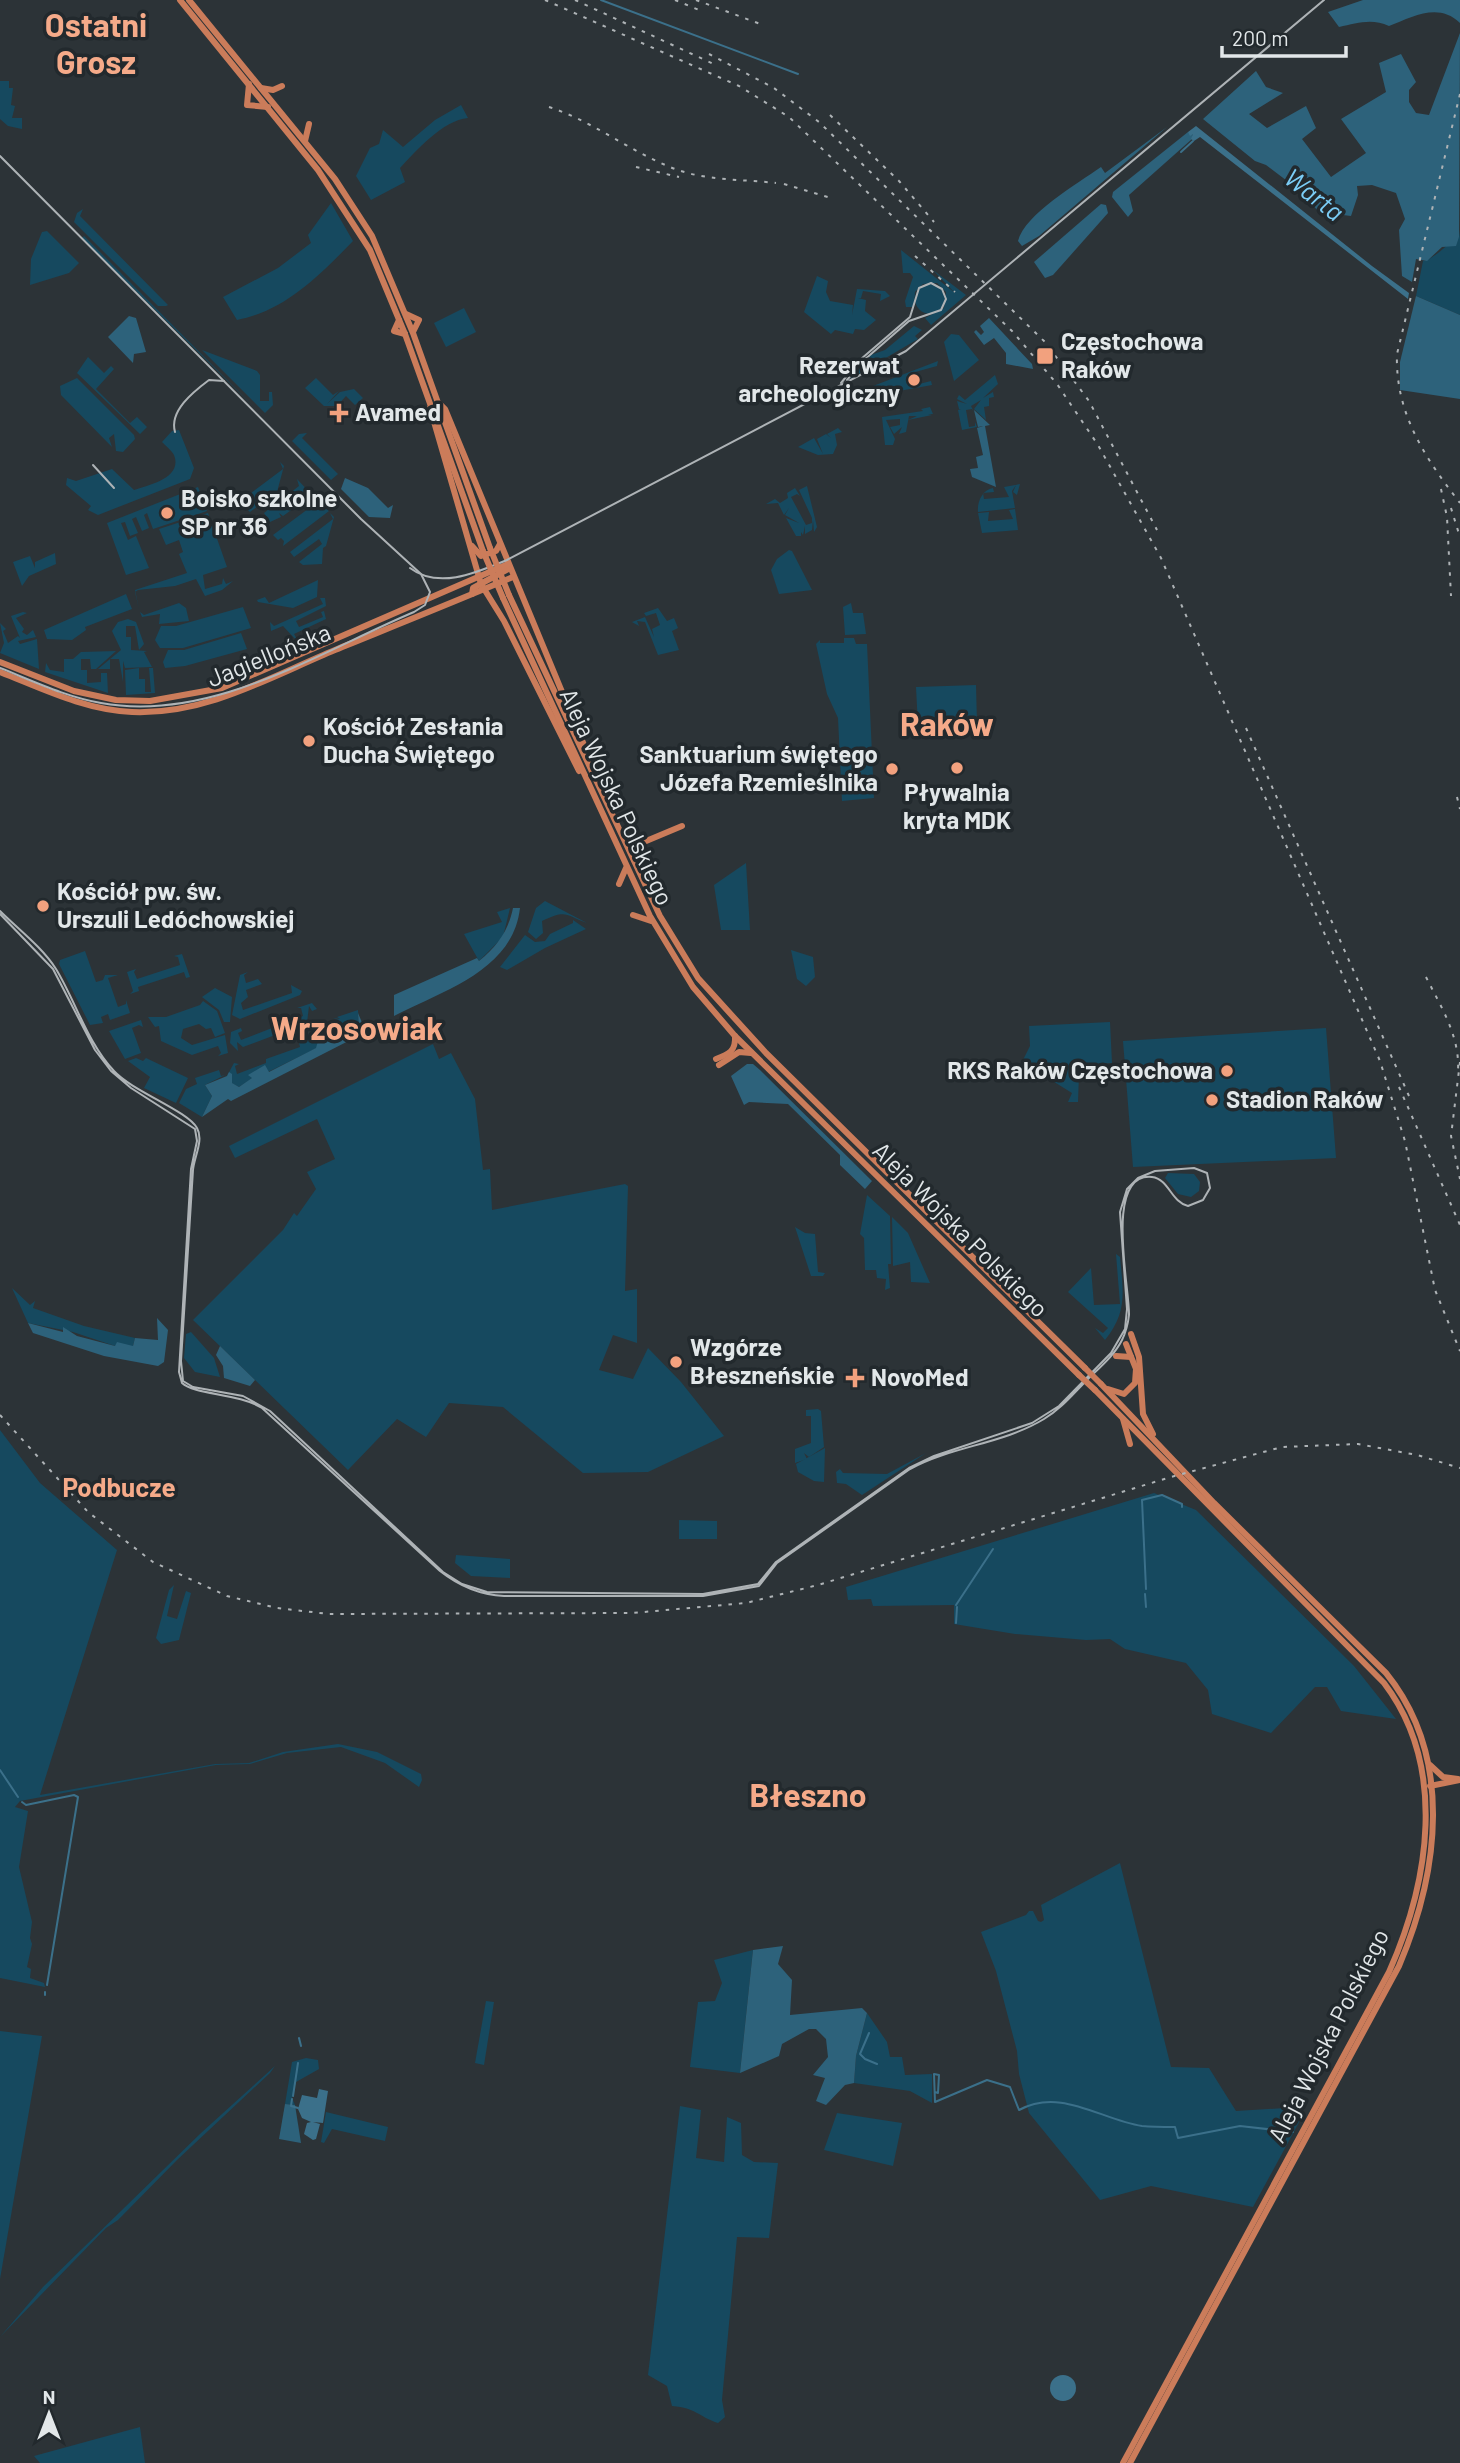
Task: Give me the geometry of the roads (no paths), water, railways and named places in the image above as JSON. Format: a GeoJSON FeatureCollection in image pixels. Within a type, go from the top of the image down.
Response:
{"type":"FeatureCollection","features":[{"type":"Feature","properties":{"kind":"main road","name":"Aleja Wojska Polskiego"},"geometry":{"type":"LineString","coordinates":[[180,0],[268,107],[348,211],[402,316]]}},
{"type":"Feature","properties":{"kind":"main road","name":"Aleja Wojska Polskiego"},"geometry":{"type":"LineString","coordinates":[[189,0],[305,141],[367,228],[409,333],[486,549],[506,596],[626,867],[653,922],[693,986],[735,1036],[1120,1414],[1384,1683],[1411,1730],[1428,1784],[1432,1831],[1428,1873],[1417,1918],[1399,1966],[1130,2463]]}},
{"type":"Feature","properties":{"kind":"main road"},"geometry":{"type":"LineString","coordinates":[[249,84],[247,105],[268,107]]}},
{"type":"Feature","properties":{"kind":"main road"},"geometry":{"type":"LineString","coordinates":[[261,88],[273,89],[282,86]]}},
{"type":"Feature","properties":{"kind":"main road"},"geometry":{"type":"LineString","coordinates":[[305,141],[309,124]]}},
{"type":"Feature","properties":{"kind":"main road"},"geometry":{"type":"LineString","coordinates":[[402,316],[394,331],[409,333]]}},
{"type":"Feature","properties":{"kind":"main road","name":"Aleja Wojska Polskiego"},"geometry":{"type":"LineString","coordinates":[[433,401],[445,409],[602,792]]}},
{"type":"Feature","properties":{"kind":"main road","name":"Aleja Wojska Polskiego"},"geometry":{"type":"LineString","coordinates":[[433,401],[430,414],[436,438],[478,576],[496,607],[551,721],[593,794]]}},
{"type":"Feature","properties":{"kind":"main road"},"geometry":{"type":"LineString","coordinates":[[469,541],[481,556],[496,551],[500,542]]}},
{"type":"Feature","properties":{"kind":"main road"},"geometry":{"type":"LineString","coordinates":[[484,590],[509,566]]}},
{"type":"Feature","properties":{"kind":"main road","name":"Jagiellońska"},"geometry":{"type":"LineString","coordinates":[[0,662],[82,693],[116,700],[155,700],[231,686],[478,576],[509,566]]}},
{"type":"Feature","properties":{"kind":"main road"},"geometry":{"type":"LineString","coordinates":[[484,590],[513,576]]}},
{"type":"Feature","properties":{"kind":"main road","name":"Jagiellońska"},"geometry":{"type":"LineString","coordinates":[[0,672],[97,708],[134,712],[162,711],[243,691],[484,590]]}},
{"type":"Feature","properties":{"kind":"main road"},"geometry":{"type":"LineString","coordinates":[[496,607],[500,595],[513,591],[521,596]]}},
{"type":"Feature","properties":{"kind":"main road","name":"Aleja Wojska Polskiego"},"geometry":{"type":"LineString","coordinates":[[506,596],[674,940],[718,1003],[1101,1384],[1214,1503],[1386,1673],[1411,1709],[1430,1765],[1421,1870],[1409,1919],[1393,1962],[1123,2463]]}},
{"type":"Feature","properties":{"kind":"main road"},"geometry":{"type":"LineString","coordinates":[[635,863],[635,852],[639,844],[682,825]]}},
{"type":"Feature","properties":{"kind":"main road"},"geometry":{"type":"LineString","coordinates":[[619,884],[624,878],[626,867]]}},
{"type":"Feature","properties":{"kind":"main road"},"geometry":{"type":"LineString","coordinates":[[633,915],[653,922]]}},
{"type":"Feature","properties":{"kind":"main road"},"geometry":{"type":"LineString","coordinates":[[735,1036],[736,1046],[718,1062],[739,1052],[752,1053]]}},
{"type":"Feature","properties":{"kind":"main road"},"geometry":{"type":"LineString","coordinates":[[1131,1334],[1137,1349],[1143,1415],[1157,1442]]}},
{"type":"Feature","properties":{"kind":"main road"},"geometry":{"type":"LineString","coordinates":[[1101,1384],[1119,1394],[1131,1390],[1136,1377],[1126,1344],[1137,1349]]}},
{"type":"Feature","properties":{"kind":"main road"},"geometry":{"type":"LineString","coordinates":[[1116,1356],[1124,1354],[1132,1357]]}},
{"type":"Feature","properties":{"kind":"main road"},"geometry":{"type":"LineString","coordinates":[[1120,1414],[1129,1431],[1130,1444]]}},
{"type":"Feature","properties":{"kind":"main road"},"geometry":{"type":"LineString","coordinates":[[1430,1765],[1443,1777],[1460,1780]]}},
{"type":"Feature","properties":{"kind":"main road"},"geometry":{"type":"LineString","coordinates":[[1428,1784],[1460,1780]]}},
{"type":"Feature","properties":{"kind":"waterway"},"geometry":{"type":"LineString","coordinates":[[601,0],[798,74]]}},
{"type":"Feature","properties":{"kind":"waterway"},"geometry":{"type":"LineString","coordinates":[[1181,152],[1193,141]]}},
{"type":"Feature","properties":{"kind":"waterway"},"geometry":{"type":"LineString","coordinates":[[1146,1589],[1142,1500],[1162,1495],[1182,1504],[1182,1507]]}},
{"type":"Feature","properties":{"kind":"waterway"},"geometry":{"type":"LineString","coordinates":[[956,1605],[993,1549]]}},
{"type":"Feature","properties":{"kind":"waterway"},"geometry":{"type":"LineString","coordinates":[[1145,1594],[1146,1607]]}},
{"type":"Feature","properties":{"kind":"waterway"},"geometry":{"type":"LineString","coordinates":[[956,1623],[957,1607]]}},
{"type":"Feature","properties":{"kind":"waterway"},"geometry":{"type":"LineString","coordinates":[[0,1770],[18,1797]]}},
{"type":"Feature","properties":{"kind":"waterway"},"geometry":{"type":"LineString","coordinates":[[22,1802],[26,1805],[74,1795],[78,1797],[47,1985]]}},
{"type":"Feature","properties":{"kind":"waterway"},"geometry":{"type":"LineString","coordinates":[[869,2033],[860,2054],[877,2064]]}},
{"type":"Feature","properties":{"kind":"waterway"},"geometry":{"type":"LineString","coordinates":[[299,2038],[301,2046]]}},
{"type":"Feature","properties":{"kind":"waterway"},"geometry":{"type":"LineString","coordinates":[[293,2096],[298,2063]]}},
{"type":"Feature","properties":{"kind":"waterway"},"geometry":{"type":"LineString","coordinates":[[935,2092],[938,2093],[939,2075],[934,2074],[935,2102],[987,2080],[1010,2087],[1019,2110],[1035,2104],[1066,2103],[1127,2123],[1175,2127],[1178,2138],[1240,2126],[1293,2132]]}},
{"type":"Feature","properties":{"kind":"waterway"},"geometry":{"type":"LineString","coordinates":[[292,2099],[291,2106],[298,2108]]}},
{"type":"Feature","properties":{"kind":"tram line"},"geometry":{"type":"LineString","coordinates":[[410,568],[433,578],[446,578],[471,574],[507,560],[906,351],[1324,0]]}},
{"type":"Feature","properties":{"kind":"tram line"},"geometry":{"type":"LineString","coordinates":[[0,156],[361,519],[421,574],[430,592],[425,605],[414,612],[301,664],[223,694],[183,703],[142,707],[101,703],[62,693],[0,668]]}},
{"type":"Feature","properties":{"kind":"tram line"},"geometry":{"type":"LineString","coordinates":[[841,383],[861,359],[910,317],[919,288],[931,283],[942,289],[946,299],[941,310],[909,321],[863,361],[847,380]]}},
{"type":"Feature","properties":{"kind":"tram line"},"geometry":{"type":"LineString","coordinates":[[175,432],[174,424],[179,409],[190,396],[209,380],[224,381]]}},
{"type":"Feature","properties":{"kind":"tram line"},"geometry":{"type":"LineString","coordinates":[[93,465],[114,488]]}},
{"type":"Feature","properties":{"kind":"tram line"},"geometry":{"type":"LineString","coordinates":[[0,911],[37,946],[56,969],[96,1047],[114,1071],[133,1086],[192,1121],[199,1133],[193,1170],[181,1361],[183,1381],[193,1387],[243,1396],[270,1411],[443,1572],[462,1584],[487,1592],[703,1594],[758,1584],[776,1562],[909,1468],[934,1456],[1032,1423],[1059,1406],[1111,1353],[1125,1329],[1127,1309],[1120,1212],[1127,1189],[1138,1178],[1155,1171],[1194,1168],[1207,1173],[1210,1188],[1203,1200],[1188,1206],[1182,1204],[1162,1182],[1152,1177],[1137,1180],[1128,1193],[1123,1212],[1122,1234],[1129,1315],[1126,1331],[1111,1357],[1061,1406],[1050,1415],[1012,1434],[943,1455],[910,1469],[777,1563],[759,1586],[703,1596],[504,1596],[478,1592],[462,1585],[440,1571],[262,1408],[241,1399],[197,1390],[182,1383],[179,1372],[191,1169],[197,1141],[195,1129],[131,1088],[111,1071],[95,1050],[53,969],[0,914]]}},
{"type":"Feature","properties":{"kind":"railway"},"geometry":{"type":"LineString","coordinates":[[545,0],[739,86],[789,117],[1012,331],[1057,384],[1098,445],[1161,558],[1380,1061],[1405,1141],[1435,1290],[1460,1351]]}},
{"type":"Feature","properties":{"kind":"railway"},"geometry":{"type":"LineString","coordinates":[[575,0],[718,66]]}},
{"type":"Feature","properties":{"kind":"railway"},"geometry":{"type":"LineString","coordinates":[[675,0],[699,10]]}},
{"type":"Feature","properties":{"kind":"railway"},"geometry":{"type":"LineString","coordinates":[[696,0],[763,25]]}},
{"type":"Feature","properties":{"kind":"railway"},"geometry":{"type":"LineString","coordinates":[[709,54],[774,88],[819,122],[1045,342],[1089,401],[1157,530]]}},
{"type":"Feature","properties":{"kind":"railway"},"geometry":{"type":"LineString","coordinates":[[1460,94],[1397,354],[1401,396],[1415,434],[1435,469],[1460,503]]}},
{"type":"Feature","properties":{"kind":"railway"},"geometry":{"type":"LineString","coordinates":[[549,107],[683,172],[776,183]]}},
{"type":"Feature","properties":{"kind":"railway"},"geometry":{"type":"LineString","coordinates":[[830,115],[899,181],[934,222]]}},
{"type":"Feature","properties":{"kind":"railway"},"geometry":{"type":"LineString","coordinates":[[636,167],[679,177]]}},
{"type":"Feature","properties":{"kind":"railway"},"geometry":{"type":"LineString","coordinates":[[784,184],[831,198]]}},
{"type":"Feature","properties":{"kind":"railway"},"geometry":{"type":"LineString","coordinates":[[915,256],[955,292]]}},
{"type":"Feature","properties":{"kind":"railway"},"geometry":{"type":"LineString","coordinates":[[1441,489],[1447,517],[1451,596]]}},
{"type":"Feature","properties":{"kind":"railway"},"geometry":{"type":"LineString","coordinates":[[1451,508],[1459,534]]}},
{"type":"Feature","properties":{"kind":"railway"},"geometry":{"type":"LineString","coordinates":[[1246,728],[1409,1096]]}},
{"type":"Feature","properties":{"kind":"railway"},"geometry":{"type":"LineString","coordinates":[[1457,797],[1460,809]]}},
{"type":"Feature","properties":{"kind":"railway"},"geometry":{"type":"LineString","coordinates":[[1426,977],[1453,1034],[1458,1071]]}},
{"type":"Feature","properties":{"kind":"railway"},"geometry":{"type":"LineString","coordinates":[[1460,1062],[1451,1136],[1460,1179]]}},
{"type":"Feature","properties":{"kind":"railway"},"geometry":{"type":"LineString","coordinates":[[1399,1087],[1460,1225]]}},
{"type":"Feature","properties":{"kind":"railway"},"geometry":{"type":"LineString","coordinates":[[0,1415],[88,1512],[153,1562],[227,1596],[277,1608],[329,1614],[632,1613],[746,1603],[818,1585],[1171,1477],[1282,1447],[1358,1444],[1417,1455],[1460,1468]]}},
{"type":"Feature","properties":{"kind":"place","name":"Częstochowa Raków"},"geometry":{"type":"Point","coordinates":[1045,356]}},
{"type":"Feature","properties":{"kind":"place","name":"Rezerwat archeologiczny"},"geometry":{"type":"Point","coordinates":[914,380]}},
{"type":"Feature","properties":{"kind":"place","name":"Avamed"},"geometry":{"type":"Point","coordinates":[339,413]}},
{"type":"Feature","properties":{"kind":"place","name":"Boisko szkolne SP nr 36"},"geometry":{"type":"Point","coordinates":[167,513]}},
{"type":"Feature","properties":{"kind":"place","name":"Kościół Zesłania Ducha Świętego"},"geometry":{"type":"Point","coordinates":[309,741]}},
{"type":"Feature","properties":{"kind":"place","name":"Pływalnia kryta MDK"},"geometry":{"type":"Point","coordinates":[957,768]}},
{"type":"Feature","properties":{"kind":"place","name":"Sanktuarium świętego Józefa Rzemieślnika"},"geometry":{"type":"Point","coordinates":[892,769]}},
{"type":"Feature","properties":{"kind":"place","name":"Kościół pw. św. Urszuli Ledóchowskiej"},"geometry":{"type":"Point","coordinates":[43,906]}},
{"type":"Feature","properties":{"kind":"place","name":"RKS Raków Częstochowa"},"geometry":{"type":"Point","coordinates":[1227,1071]}},
{"type":"Feature","properties":{"kind":"place","name":"Stadion Raków"},"geometry":{"type":"Point","coordinates":[1212,1100]}},
{"type":"Feature","properties":{"kind":"place","name":"Wzgórze Błeszneńskie"},"geometry":{"type":"Point","coordinates":[676,1362]}},
{"type":"Feature","properties":{"kind":"place","name":"NovoMed"},"geometry":{"type":"Point","coordinates":[855,1378]}},
{"type":"Feature","properties":{"kind":"district","name":"Ostatni Grosz"},"geometry":{"type":"Point","coordinates":[96,44]}},
{"type":"Feature","properties":{"kind":"district","name":"Raków"},"geometry":{"type":"Point","coordinates":[947,725]}},
{"type":"Feature","properties":{"kind":"district","name":"Wrzosowiak"},"geometry":{"type":"Point","coordinates":[357,1029]}},
{"type":"Feature","properties":{"kind":"district","name":"Podbucze"},"geometry":{"type":"Point","coordinates":[119,1488]}},
{"type":"Feature","properties":{"kind":"district","name":"Błeszno"},"geometry":{"type":"Point","coordinates":[808,1796]}},
{"type":"Feature","properties":{"kind":"water label","name":"Warta"},"geometry":{"type":"Point","coordinates":[1314,195]}}]}
